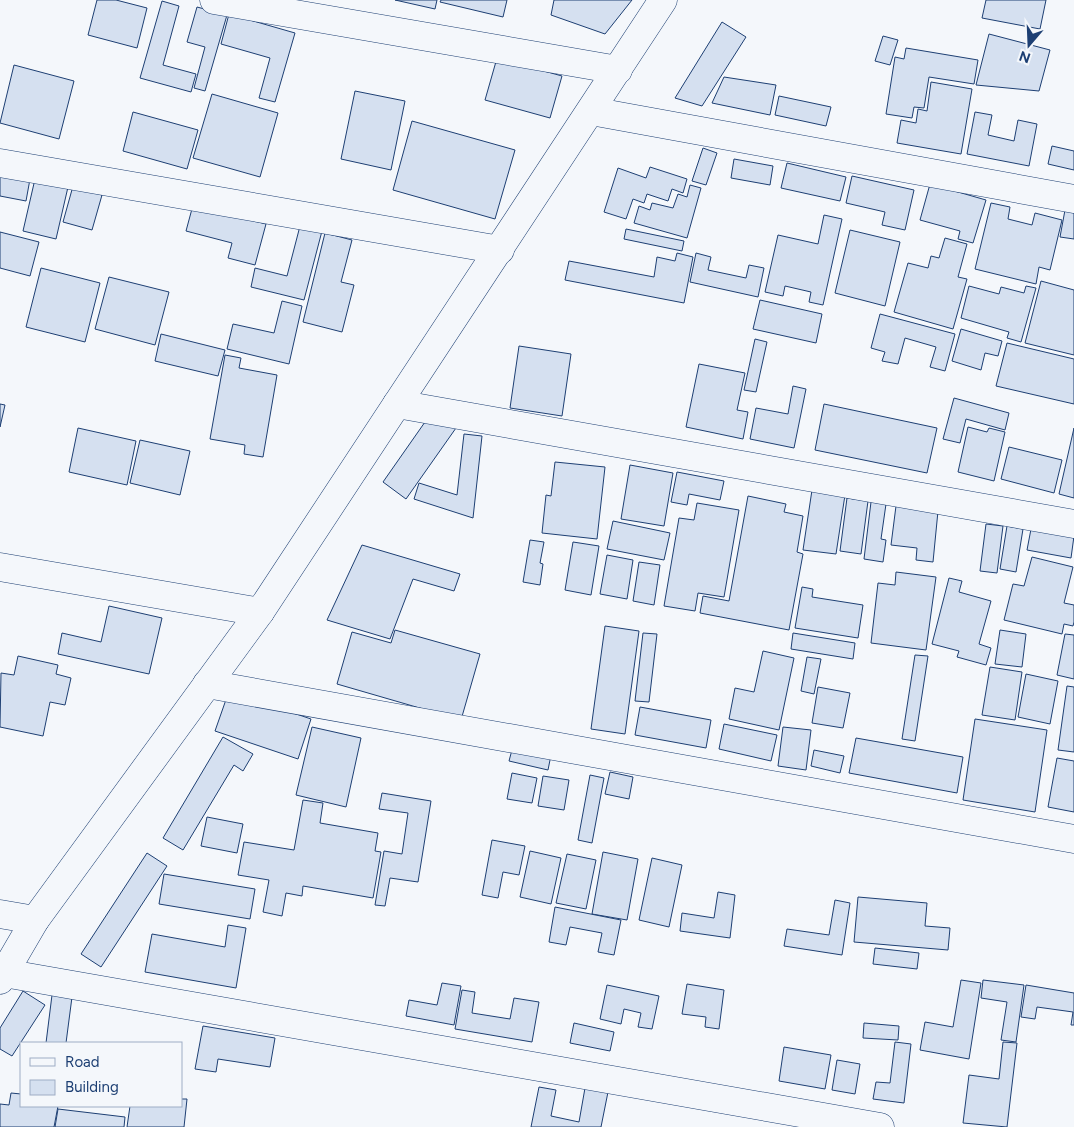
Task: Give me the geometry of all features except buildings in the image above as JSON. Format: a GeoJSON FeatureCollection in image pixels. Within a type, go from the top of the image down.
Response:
{"type":"FeatureCollection","features":[{"type":"Feature","properties":{"kind":"street"},"geometry":{"type":"LineString","coordinates":[[214,0],[618,70]]}},
{"type":"Feature","properties":{"kind":"street"},"geometry":{"type":"LineString","coordinates":[[663,0],[260,612],[35,920],[2,977],[880,1127]]}},
{"type":"Feature","properties":{"kind":"street"},"geometry":{"type":"LineString","coordinates":[[591,112],[1074,199]]}},
{"type":"Feature","properties":{"kind":"street"},"geometry":{"type":"LineString","coordinates":[[0,163],[500,250]]}},
{"type":"Feature","properties":{"kind":"street"},"geometry":{"type":"LineString","coordinates":[[397,404],[1074,524]]}},
{"type":"Feature","properties":{"kind":"street"},"geometry":{"type":"LineString","coordinates":[[0,567],[260,612]]}},
{"type":"Feature","properties":{"kind":"street"},"geometry":{"type":"LineString","coordinates":[[207,684],[1074,839]]}},
{"type":"Feature","properties":{"kind":"street"},"geometry":{"type":"LineString","coordinates":[[0,914],[35,920]]}}]}
